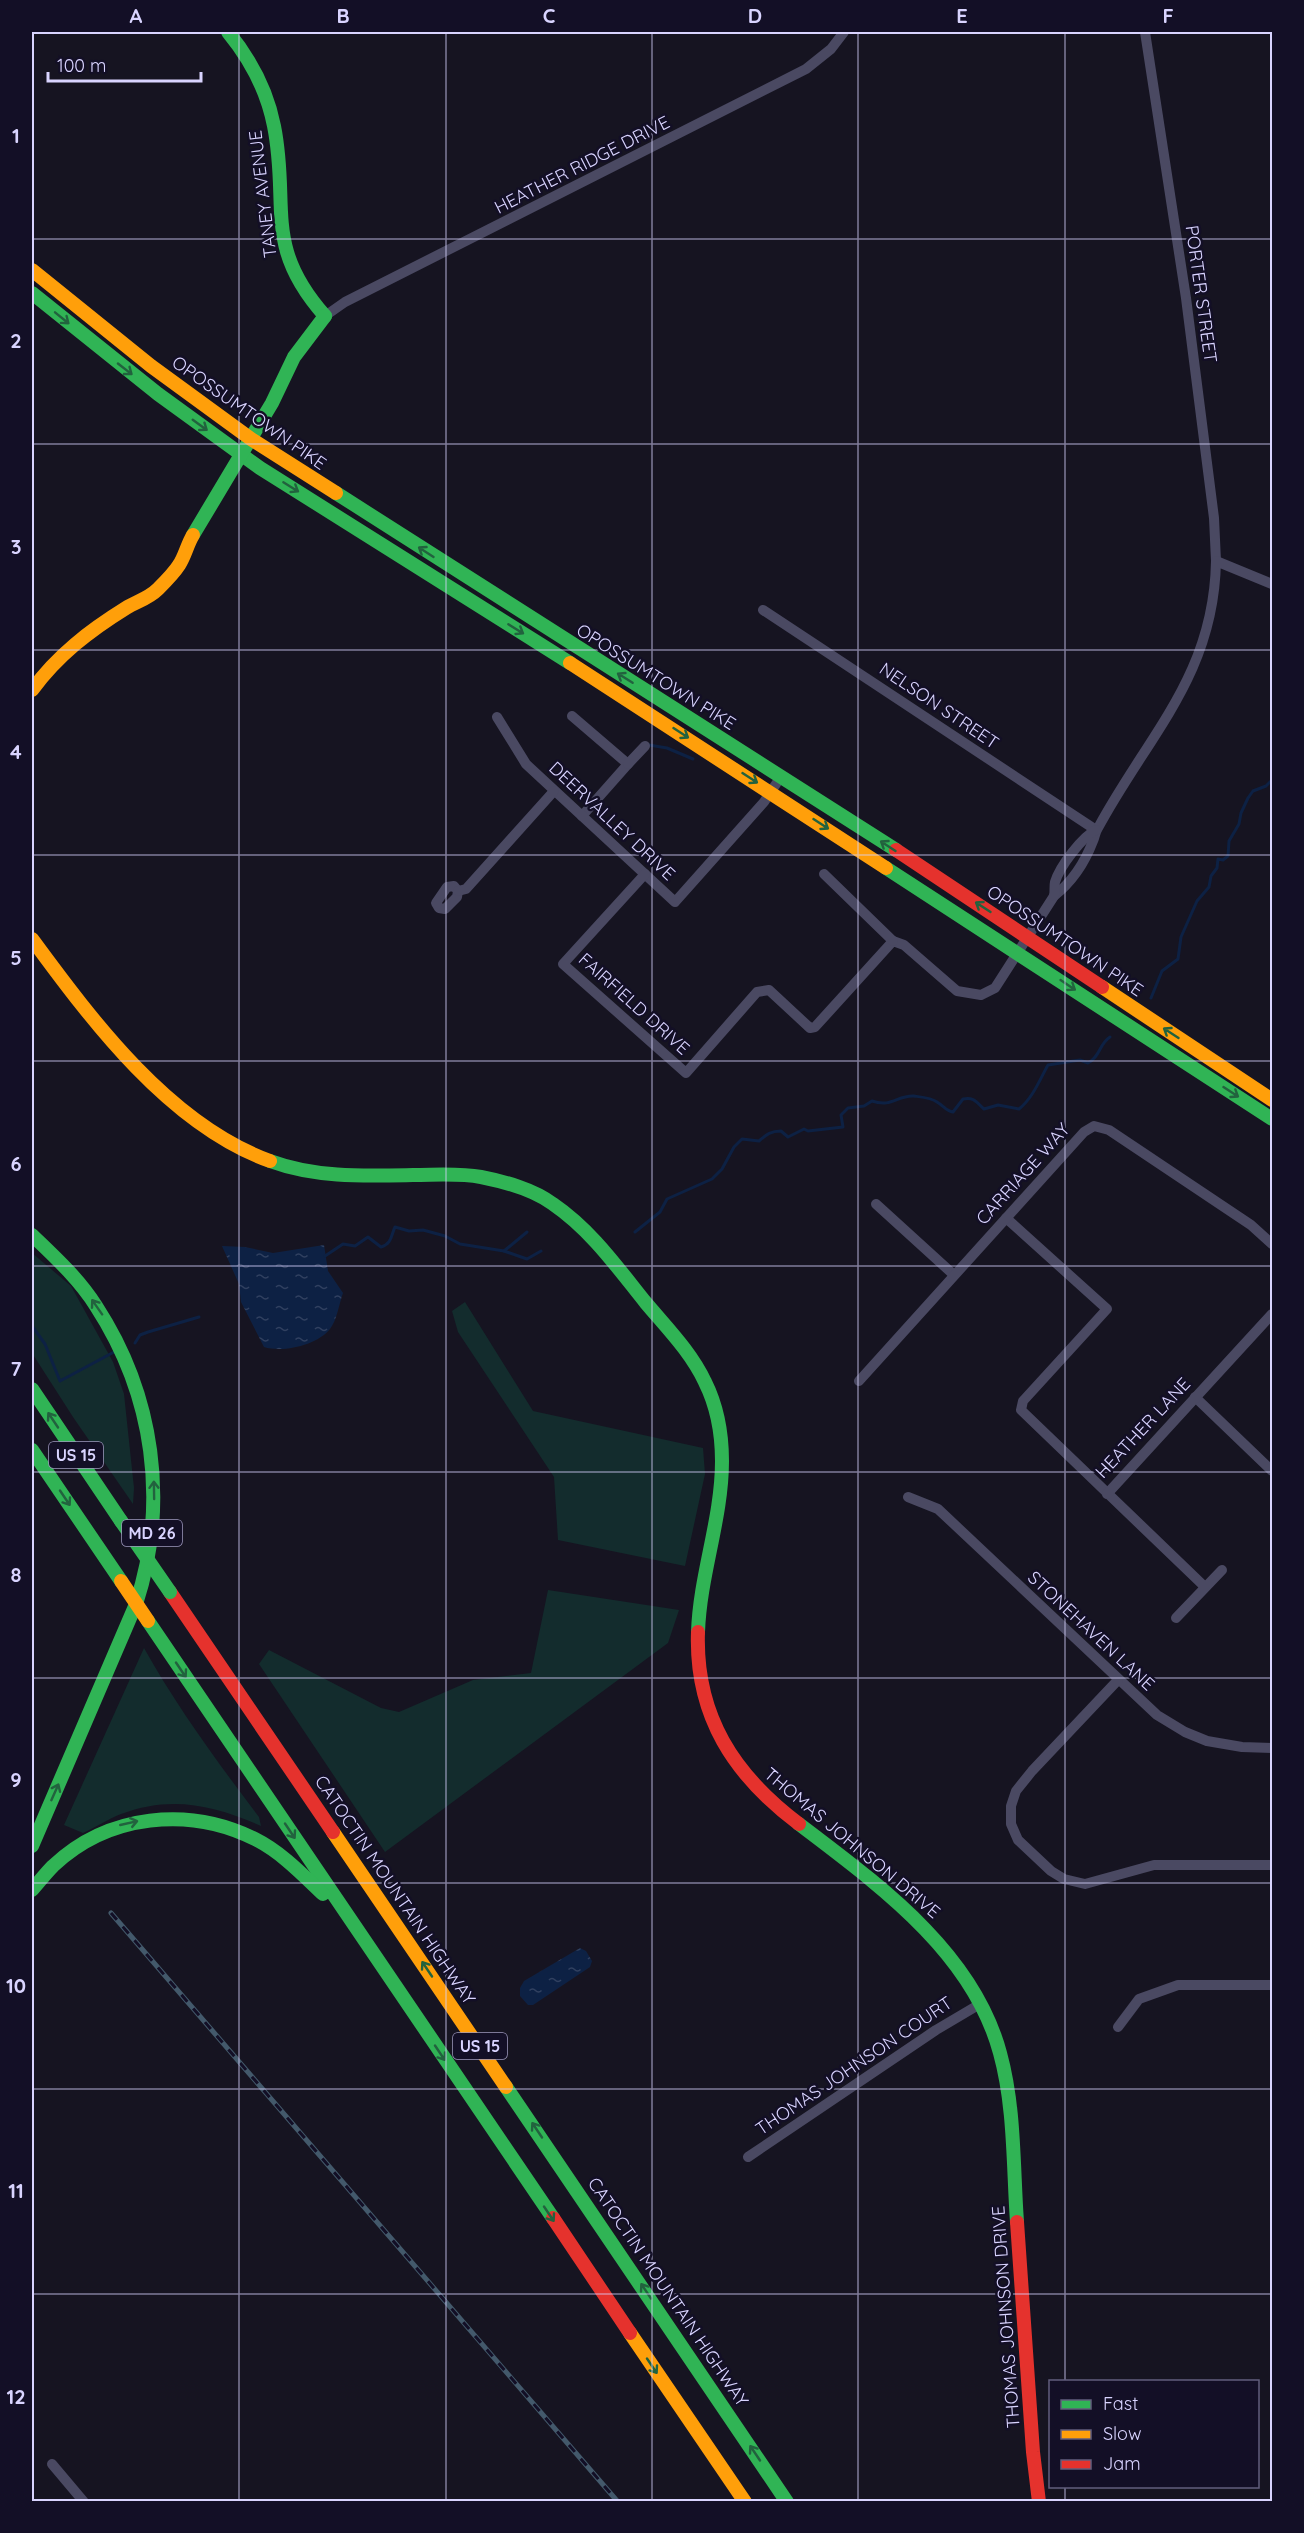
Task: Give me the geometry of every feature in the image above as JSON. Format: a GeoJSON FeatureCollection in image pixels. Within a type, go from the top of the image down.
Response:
{"type":"FeatureCollection","features":[{"type":"Feature","properties":{"kind":"main road","name":"TANEY AVENUE"},"geometry":{"type":"LineString","coordinates":[[228,32],[249,61],[271,109],[279,163],[284,246],[288,260],[294,275],[325,316]]}},
{"type":"Feature","properties":{"kind":"main road","name":"OPOSSUMTOWN PIKE"},"geometry":{"type":"LineString","coordinates":[[32,270],[151,366],[251,439],[1029,937],[1272,1100]]}},
{"type":"Feature","properties":{"kind":"main road","name":"OPOSSUMTOWN PIKE"},"geometry":{"type":"LineString","coordinates":[[32,293],[117,362],[260,468],[772,792],[1272,1119]]}},
{"type":"Feature","properties":{"kind":"main road"},"geometry":{"type":"LineString","coordinates":[[32,690],[49,667],[70,646],[128,606],[172,558],[186,548],[272,403],[284,396],[317,338],[325,316]]}},
{"type":"Feature","properties":{"kind":"main road","name":"THOMAS JOHNSON DRIVE"},"geometry":{"type":"LineString","coordinates":[[32,939],[144,1078],[182,1113],[230,1144],[287,1167],[327,1175],[372,1177],[459,1174],[505,1181],[530,1191],[559,1208],[593,1239],[691,1358],[705,1382],[716,1410],[722,1442],[724,1471],[701,1604],[697,1651],[706,1700],[721,1738],[741,1770],[753,1784],[904,1908],[939,1942],[966,1976],[997,2043],[1006,2084],[1032,2441],[1039,2502]]}},
{"type":"Feature","properties":{"kind":"main road","name":"MD 26"},"geometry":{"type":"LineString","coordinates":[[32,1235],[80,1284],[104,1317],[136,1382],[148,1429],[154,1502],[150,1549],[132,1613],[32,1846]]}},
{"type":"Feature","properties":{"kind":"main road","name":"CATOCTIN MOUNTAIN HIGHWAY"},"geometry":{"type":"LineString","coordinates":[[32,1389],[787,2502]]}},
{"type":"Feature","properties":{"kind":"main road","name":"US 15"},"geometry":{"type":"LineString","coordinates":[[32,1450],[745,2502]]}},
{"type":"Feature","properties":{"kind":"main road"},"geometry":{"type":"LineString","coordinates":[[32,1890],[47,1870],[65,1853],[99,1832],[137,1821],[178,1817],[217,1824],[256,1840],[292,1866],[348,1918]]}},
{"type":"Feature","properties":{"kind":"street","name":"HEATHER RIDGE DRIVE"},"geometry":{"type":"LineString","coordinates":[[325,316],[345,302],[806,69],[831,49],[844,32]]}},
{"type":"Feature","properties":{"kind":"street","name":"PORTER STREET"},"geometry":{"type":"LineString","coordinates":[[1029,937],[1054,896],[1055,882],[1069,858],[1086,835],[1096,830],[1174,708],[1188,682],[1211,608],[1216,561],[1214,518],[1186,298],[1145,32]]}},
{"type":"Feature","properties":{"kind":"street"},"geometry":{"type":"LineString","coordinates":[[1216,561],[1272,584]]}},
{"type":"Feature","properties":{"kind":"street","name":"NELSON STREET"},"geometry":{"type":"LineString","coordinates":[[763,610],[1096,830]]}},
{"type":"Feature","properties":{"kind":"street"},"geometry":{"type":"LineString","coordinates":[[572,716],[628,764]]}},
{"type":"Feature","properties":{"kind":"street","name":"DEERVALLEY DRIVE"},"geometry":{"type":"LineString","coordinates":[[496,717],[526,764],[675,902],[772,792],[780,778]]}},
{"type":"Feature","properties":{"kind":"street"},"geometry":{"type":"LineString","coordinates":[[582,816],[645,746]]}},
{"type":"Feature","properties":{"kind":"street"},"geometry":{"type":"LineString","coordinates":[[458,891],[466,889],[554,791]]}},
{"type":"Feature","properties":{"kind":"street","name":"FAIRFIELD DRIVE"},"geometry":{"type":"LineString","coordinates":[[645,874],[564,964],[686,1073],[758,993],[768,990],[810,1028],[815,1027],[894,941]]}},
{"type":"Feature","properties":{"kind":"street"},"geometry":{"type":"LineString","coordinates":[[824,874],[894,941],[904,945],[957,992],[981,995],[994,988],[1029,937]]}},
{"type":"Feature","properties":{"kind":"street","name":"CARRIAGE WAY"},"geometry":{"type":"LineString","coordinates":[[859,1381],[1084,1132],[1094,1126],[1108,1130],[1251,1225],[1272,1244]]}},
{"type":"Feature","properties":{"kind":"street"},"geometry":{"type":"LineString","coordinates":[[876,1204],[954,1275]]}},
{"type":"Feature","properties":{"kind":"street","name":"HEATHER LANE"},"geometry":{"type":"LineString","coordinates":[[1006,1218],[1107,1309],[1020,1406],[1024,1414],[1107,1494],[1272,1314]]}},
{"type":"Feature","properties":{"kind":"street"},"geometry":{"type":"LineString","coordinates":[[1194,1397],[1272,1471]]}},
{"type":"Feature","properties":{"kind":"street"},"geometry":{"type":"LineString","coordinates":[[1107,1494],[1205,1587]]}},
{"type":"Feature","properties":{"kind":"street","name":"STONEHAVEN LANE"},"geometry":{"type":"LineString","coordinates":[[908,1497],[938,1509],[1156,1715],[1185,1732],[1207,1741],[1242,1747],[1272,1748]]}},
{"type":"Feature","properties":{"kind":"street"},"geometry":{"type":"LineString","coordinates":[[1176,1618],[1222,1570]]}},
{"type":"Feature","properties":{"kind":"street"},"geometry":{"type":"LineString","coordinates":[[1118,1680],[1016,1791],[1011,1806],[1011,1824],[1018,1840],[1051,1871],[1064,1879],[1085,1884],[1154,1865],[1272,1865]]}},
{"type":"Feature","properties":{"kind":"street"},"geometry":{"type":"LineString","coordinates":[[1118,2027],[1139,1999],[1178,1985],[1272,1985]]}},
{"type":"Feature","properties":{"kind":"street","name":"THOMAS JOHNSON COURT"},"geometry":{"type":"LineString","coordinates":[[748,2157],[936,2030],[980,2004]]}},
{"type":"Feature","properties":{"kind":"street"},"geometry":{"type":"LineString","coordinates":[[52,2464],[84,2502]]}},
{"type":"Feature","properties":{"kind":"green space"},"geometry":{"type":"Polygon","coordinates":[[[32,1253],[71,1286],[113,1362],[124,1394],[134,1488],[133,1504],[32,1353],[32,1253]]]}},
{"type":"Feature","properties":{"kind":"green space"},"geometry":{"type":"Polygon","coordinates":[[[465,1302],[533,1411],[703,1448],[705,1474],[685,1566],[558,1540],[554,1477],[458,1332],[452,1311],[465,1302]]]}},
{"type":"Feature","properties":{"kind":"green space"},"geometry":{"type":"Polygon","coordinates":[[[548,1590],[679,1610],[668,1643],[385,1852],[259,1664],[269,1650],[381,1708],[399,1712],[473,1680],[531,1673],[548,1590]]]}},
{"type":"Feature","properties":{"kind":"green space"},"geometry":{"type":"Polygon","coordinates":[[[144,1648],[198,1734],[259,1817],[261,1826],[209,1808],[175,1804],[139,1808],[111,1818],[83,1833],[64,1825],[144,1648]]]}},
{"type":"Feature","properties":{"kind":"water"},"geometry":{"type":"Polygon","coordinates":[[[324,1245],[328,1271],[343,1293],[330,1329],[317,1339],[300,1346],[281,1349],[264,1347],[241,1302],[239,1284],[222,1246],[245,1247],[273,1253],[324,1245]]]}},
{"type":"Feature","properties":{"kind":"water"},"geometry":{"type":"Polygon","coordinates":[[[580,1948],[586,1951],[592,1961],[590,1967],[533,2005],[528,2005],[520,1996],[520,1988],[524,1981],[580,1948]]]}},
{"type":"Feature","properties":{"kind":"waterway"},"geometry":{"type":"LineString","coordinates":[[649,745],[667,748],[693,759]]}},
{"type":"Feature","properties":{"kind":"waterway"},"geometry":{"type":"LineString","coordinates":[[1151,998],[1162,971],[1178,959],[1181,937],[1197,901],[1209,887],[1211,876],[1217,868],[1218,859],[1223,860],[1228,856],[1229,841],[1239,824],[1248,798],[1253,791],[1266,786],[1272,780]]}},
{"type":"Feature","properties":{"kind":"waterway"},"geometry":{"type":"LineString","coordinates":[[635,1232],[660,1212],[667,1199],[712,1179],[722,1169],[734,1147],[742,1139],[759,1141],[774,1132],[781,1131],[788,1137],[804,1129],[808,1131],[843,1127],[841,1115],[848,1108],[864,1106],[872,1101],[885,1103],[908,1096],[932,1100],[953,1112],[963,1099],[975,1101],[984,1109],[998,1105],[1019,1109],[1032,1094],[1048,1065],[1080,1060],[1088,1063],[1110,1037]]}},
{"type":"Feature","properties":{"kind":"waterway"},"geometry":{"type":"LineString","coordinates":[[325,1256],[343,1244],[355,1246],[368,1237],[381,1247],[385,1246],[395,1227],[409,1231],[423,1230],[445,1236],[460,1244],[504,1251],[527,1259],[541,1251]]}},
{"type":"Feature","properties":{"kind":"waterway"},"geometry":{"type":"LineString","coordinates":[[504,1251],[527,1232]]}},
{"type":"Feature","properties":{"kind":"waterway"},"geometry":{"type":"LineString","coordinates":[[135,1343],[140,1335],[199,1317]]}},
{"type":"Feature","properties":{"kind":"waterway"},"geometry":{"type":"LineString","coordinates":[[32,1326],[45,1344],[60,1381],[114,1352]]}},
{"type":"Feature","properties":{"kind":"railway"},"geometry":{"type":"LineString","coordinates":[[111,1913],[618,2502]]}},
{"type":"Feature","properties":{"kind":"traffic: fast"},"geometry":{"type":"LineString","coordinates":[[228,32],[251,65],[271,113],[278,154],[285,246],[305,291],[325,316]]}},
{"type":"Feature","properties":{"kind":"traffic: fast"},"geometry":{"type":"LineString","coordinates":[[32,293],[158,394],[260,468],[570,663]]}},
{"type":"Feature","properties":{"kind":"traffic: fast"},"geometry":{"type":"LineString","coordinates":[[193,535],[272,403],[294,357],[325,316]]}},
{"type":"Feature","properties":{"kind":"traffic: fast"},"geometry":{"type":"LineString","coordinates":[[336,493],[896,850]]}},
{"type":"Feature","properties":{"kind":"traffic: fast"},"geometry":{"type":"LineString","coordinates":[[886,868],[1272,1119]]}},
{"type":"Feature","properties":{"kind":"traffic: fast"},"geometry":{"type":"LineString","coordinates":[[270,1161],[287,1167],[341,1175],[456,1175],[500,1181],[528,1190],[545,1199],[567,1214],[603,1250],[693,1361],[705,1382],[716,1411],[721,1441],[721,1483],[698,1632]]}},
{"type":"Feature","properties":{"kind":"traffic: fast"},"geometry":{"type":"LineString","coordinates":[[32,1235],[82,1287],[116,1340],[143,1413],[150,1450],[153,1489],[152,1527],[146,1566],[136,1604],[32,1846]]}},
{"type":"Feature","properties":{"kind":"traffic: fast"},"geometry":{"type":"LineString","coordinates":[[32,1389],[121,1521]]}},
{"type":"Feature","properties":{"kind":"traffic: fast"},"geometry":{"type":"LineString","coordinates":[[32,1450],[121,1581]]}},
{"type":"Feature","properties":{"kind":"traffic: fast"},"geometry":{"type":"LineString","coordinates":[[121,1521],[170,1592]]}},
{"type":"Feature","properties":{"kind":"traffic: fast"},"geometry":{"type":"LineString","coordinates":[[148,1621],[553,2218]]}},
{"type":"Feature","properties":{"kind":"traffic: fast"},"geometry":{"type":"LineString","coordinates":[[32,1890],[53,1866],[98,1835],[124,1826],[177,1819],[203,1822],[230,1829],[265,1844],[323,1894]]}},
{"type":"Feature","properties":{"kind":"traffic: fast"},"geometry":{"type":"LineString","coordinates":[[799,1824],[860,1871],[919,1924],[946,1952],[968,1983],[987,2017],[1000,2053],[1008,2094],[1013,2137],[1017,2222]]}},
{"type":"Feature","properties":{"kind":"traffic: fast"},"geometry":{"type":"LineString","coordinates":[[506,2087],[787,2502]]}},
{"type":"Feature","properties":{"kind":"traffic: slow"},"geometry":{"type":"LineString","coordinates":[[32,270],[151,366],[251,439],[336,493]]}},
{"type":"Feature","properties":{"kind":"traffic: slow"},"geometry":{"type":"LineString","coordinates":[[32,690],[52,666],[87,635],[158,589],[179,565],[193,535]]}},
{"type":"Feature","properties":{"kind":"traffic: slow"},"geometry":{"type":"LineString","coordinates":[[570,663],[886,868]]}},
{"type":"Feature","properties":{"kind":"traffic: slow"},"geometry":{"type":"LineString","coordinates":[[32,939],[108,1036],[136,1068],[167,1097],[199,1123],[234,1145],[270,1161]]}},
{"type":"Feature","properties":{"kind":"traffic: slow"},"geometry":{"type":"LineString","coordinates":[[1102,987],[1272,1100]]}},
{"type":"Feature","properties":{"kind":"traffic: slow"},"geometry":{"type":"LineString","coordinates":[[121,1581],[148,1621]]}},
{"type":"Feature","properties":{"kind":"traffic: slow"},"geometry":{"type":"LineString","coordinates":[[333,1832],[506,2087]]}},
{"type":"Feature","properties":{"kind":"traffic: slow"},"geometry":{"type":"LineString","coordinates":[[630,2333],[745,2502]]}},
{"type":"Feature","properties":{"kind":"traffic: jam"},"geometry":{"type":"LineString","coordinates":[[896,850],[1102,987]]}},
{"type":"Feature","properties":{"kind":"traffic: jam"},"geometry":{"type":"LineString","coordinates":[[170,1592],[333,1832]]}},
{"type":"Feature","properties":{"kind":"traffic: jam"},"geometry":{"type":"LineString","coordinates":[[698,1632],[703,1691],[723,1741],[755,1785],[799,1824]]}},
{"type":"Feature","properties":{"kind":"traffic: jam"},"geometry":{"type":"LineString","coordinates":[[553,2218],[630,2333]]}},
{"type":"Feature","properties":{"kind":"traffic: jam"},"geometry":{"type":"LineString","coordinates":[[1017,2222],[1033,2452],[1039,2502]]}}]}
